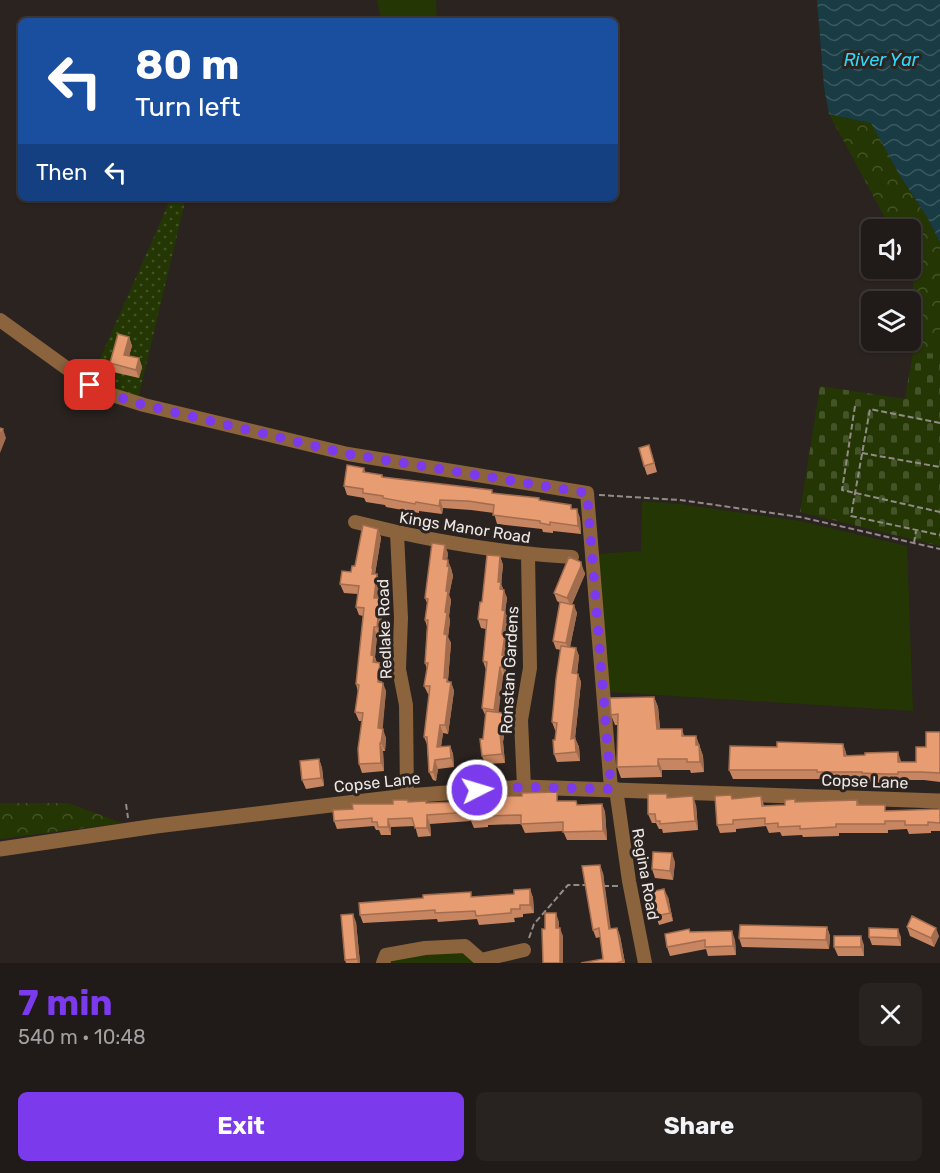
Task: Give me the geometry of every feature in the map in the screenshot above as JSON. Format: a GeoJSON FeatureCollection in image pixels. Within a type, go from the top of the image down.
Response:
{"type":"FeatureCollection","features":[{"type":"Feature","properties":{"kind":"street"},"geometry":{"type":"LineString","coordinates":[[0,320],[90,385],[103,392],[144,405],[348,454],[587,493]]}},
{"type":"Feature","properties":{"kind":"street","name":"Regina Road"},"geometry":{"type":"LineString","coordinates":[[587,493],[614,789],[645,963]]}},
{"type":"Feature","properties":{"kind":"street","name":"Kings Manor Road"},"geometry":{"type":"LineString","coordinates":[[355,522],[397,533],[528,555],[572,557]]}},
{"type":"Feature","properties":{"kind":"street","name":"Redlake Road"},"geometry":{"type":"LineString","coordinates":[[397,533],[399,669],[406,705],[407,796]]}},
{"type":"Feature","properties":{"kind":"street","name":"Ronstan Gardens"},"geometry":{"type":"LineString","coordinates":[[524,787],[521,720],[530,668],[528,555]]}},
{"type":"Feature","properties":{"kind":"street","name":"Copse Lane"},"geometry":{"type":"LineString","coordinates":[[0,849],[156,826],[407,796],[524,787],[940,801]]}},
{"type":"Feature","properties":{"kind":"street"},"geometry":{"type":"LineString","coordinates":[[383,963],[386,955],[425,948],[465,946],[481,962],[524,950]]}},
{"type":"Feature","properties":{"kind":"path"},"geometry":{"type":"LineString","coordinates":[[855,406],[842,490],[940,512]]}},
{"type":"Feature","properties":{"kind":"path"},"geometry":{"type":"LineString","coordinates":[[940,423],[870,410],[851,516],[940,535]]}},
{"type":"Feature","properties":{"kind":"path"},"geometry":{"type":"LineString","coordinates":[[862,453],[940,467]]}},
{"type":"Feature","properties":{"kind":"path"},"geometry":{"type":"LineString","coordinates":[[587,493],[680,500],[780,514],[940,549]]}},
{"type":"Feature","properties":{"kind":"path"},"geometry":{"type":"LineString","coordinates":[[914,543],[916,530]]}},
{"type":"Feature","properties":{"kind":"path"},"geometry":{"type":"LineString","coordinates":[[524,950],[534,924],[568,885],[616,886],[629,881]]}},
{"type":"Feature","properties":{"kind":"green space"},"geometry":{"type":"Polygon","coordinates":[[[377,0],[436,0],[437,18],[380,18],[377,0]]]}},
{"type":"Feature","properties":{"kind":"green space"},"geometry":{"type":"Polygon","coordinates":[[[829,114],[871,122],[940,242],[940,354],[913,352],[921,351],[921,291],[913,291],[913,279],[921,279],[921,219],[886,219],[829,114]]]}},
{"type":"Feature","properties":{"kind":"green space"},"geometry":{"type":"Polygon","coordinates":[[[170,201],[185,201],[138,399],[106,388],[91,379],[170,201]]]}},
{"type":"Feature","properties":{"kind":"green space"},"geometry":{"type":"Polygon","coordinates":[[[913,352],[940,354],[940,546],[800,512],[820,386],[905,399],[913,352]]]}},
{"type":"Feature","properties":{"kind":"green space"},"geometry":{"type":"Polygon","coordinates":[[[642,501],[800,521],[907,546],[913,711],[609,692],[597,554],[641,551],[642,501]]]}},
{"type":"Feature","properties":{"kind":"green space"},"geometry":{"type":"Polygon","coordinates":[[[0,803],[68,803],[122,823],[0,839],[0,803]]]}},
{"type":"Feature","properties":{"kind":"green space"},"geometry":{"type":"Polygon","coordinates":[[[465,946],[480,963],[383,963],[386,955],[465,946]]]}},
{"type":"Feature","properties":{"kind":"water","name":"River Yar"},"geometry":{"type":"Polygon","coordinates":[[[817,0],[940,0],[940,242],[871,123],[829,114],[824,87],[817,0]]]}},
{"type":"Feature","properties":{"kind":"building"},"geometry":{"type":"Polygon","coordinates":[[[118,334],[129,337],[124,355],[139,358],[136,370],[110,363],[118,334]]]}},
{"type":"Feature","properties":{"kind":"building"},"geometry":{"type":"Polygon","coordinates":[[[649,445],[654,463],[644,466],[639,448],[649,445]]]}},
{"type":"Feature","properties":{"kind":"building"},"geometry":{"type":"Polygon","coordinates":[[[347,465],[364,468],[363,472],[382,475],[382,477],[492,490],[492,493],[539,498],[539,500],[571,505],[571,509],[577,509],[578,526],[550,522],[550,525],[540,523],[540,521],[493,515],[494,505],[468,501],[440,500],[439,506],[416,502],[415,504],[363,493],[363,489],[344,486],[347,465]]]}},
{"type":"Feature","properties":{"kind":"building"},"geometry":{"type":"Polygon","coordinates":[[[363,525],[378,529],[372,574],[377,574],[374,598],[380,598],[371,655],[374,656],[373,662],[380,663],[378,682],[383,683],[378,728],[383,729],[380,743],[381,763],[359,764],[358,749],[363,713],[355,712],[364,608],[356,607],[359,586],[340,584],[342,571],[351,572],[352,566],[355,566],[363,525]]]}},
{"type":"Feature","properties":{"kind":"building"},"geometry":{"type":"Polygon","coordinates":[[[432,543],[445,545],[443,559],[448,560],[447,566],[449,567],[444,634],[447,635],[444,678],[447,678],[447,682],[451,682],[445,725],[440,725],[437,747],[450,746],[451,758],[435,760],[433,772],[429,772],[427,737],[424,737],[430,686],[424,686],[428,663],[425,663],[428,620],[425,620],[428,599],[425,598],[432,543]]]}},
{"type":"Feature","properties":{"kind":"building"},"geometry":{"type":"Polygon","coordinates":[[[487,555],[500,556],[498,582],[501,582],[500,589],[504,590],[502,610],[505,611],[502,634],[505,634],[502,655],[504,655],[494,710],[482,708],[487,662],[483,661],[487,620],[478,619],[487,555]]]}},
{"type":"Feature","properties":{"kind":"building"},"geometry":{"type":"Polygon","coordinates":[[[569,557],[581,562],[581,566],[567,598],[554,593],[569,557]]]}},
{"type":"Feature","properties":{"kind":"building"},"geometry":{"type":"Polygon","coordinates":[[[560,602],[574,605],[566,643],[553,641],[560,602]]]}},
{"type":"Feature","properties":{"kind":"building"},"geometry":{"type":"Polygon","coordinates":[[[561,646],[576,648],[572,673],[578,674],[571,739],[575,738],[576,752],[554,754],[553,740],[555,740],[557,723],[552,722],[561,646]]]}},
{"type":"Feature","properties":{"kind":"building"},"geometry":{"type":"Polygon","coordinates":[[[654,697],[657,729],[682,729],[682,736],[696,736],[700,762],[687,762],[687,759],[658,759],[658,766],[617,767],[618,714],[611,715],[610,698],[654,697]]]}},
{"type":"Feature","properties":{"kind":"building"},"geometry":{"type":"Polygon","coordinates":[[[486,711],[503,713],[500,734],[502,754],[482,756],[480,739],[483,739],[486,711]]]}},
{"type":"Feature","properties":{"kind":"building"},"geometry":{"type":"Polygon","coordinates":[[[926,732],[940,732],[940,773],[729,770],[730,746],[777,747],[777,742],[843,744],[844,756],[898,752],[898,762],[916,762],[916,747],[926,747],[926,732]]]}},
{"type":"Feature","properties":{"kind":"building"},"geometry":{"type":"Polygon","coordinates":[[[319,759],[321,778],[302,780],[300,761],[319,759]]]}},
{"type":"Feature","properties":{"kind":"building"},"geometry":{"type":"Polygon","coordinates":[[[557,792],[557,801],[576,801],[577,805],[602,804],[603,831],[563,832],[563,822],[521,824],[521,815],[485,816],[485,819],[471,820],[470,812],[427,815],[427,828],[415,828],[412,818],[388,819],[388,827],[378,827],[377,822],[372,822],[372,818],[334,821],[333,810],[353,809],[352,804],[393,804],[393,800],[426,801],[426,803],[468,802],[468,796],[522,796],[522,793],[557,792]]]}},
{"type":"Feature","properties":{"kind":"building"},"geometry":{"type":"Polygon","coordinates":[[[648,794],[667,794],[667,798],[693,796],[695,821],[660,824],[660,821],[656,821],[655,814],[648,814],[648,794]]]}},
{"type":"Feature","properties":{"kind":"building"},"geometry":{"type":"Polygon","coordinates":[[[731,795],[732,799],[761,796],[762,806],[785,805],[785,800],[795,799],[795,802],[857,800],[857,805],[885,805],[885,811],[940,809],[940,823],[905,825],[905,821],[885,821],[885,824],[836,824],[836,827],[800,829],[800,826],[778,827],[778,823],[765,824],[765,818],[733,820],[733,824],[717,825],[715,796],[731,795]]]}},
{"type":"Feature","properties":{"kind":"building"},"geometry":{"type":"Polygon","coordinates":[[[653,852],[672,853],[670,871],[652,869],[653,852]]]}},
{"type":"Feature","properties":{"kind":"building"},"geometry":{"type":"Polygon","coordinates":[[[600,865],[609,929],[617,928],[623,961],[581,963],[603,959],[599,928],[593,930],[582,866],[600,865]]]}},
{"type":"Feature","properties":{"kind":"building"},"geometry":{"type":"Polygon","coordinates":[[[530,889],[530,905],[520,905],[520,909],[511,909],[511,913],[476,916],[475,911],[435,913],[435,910],[360,915],[359,903],[471,892],[471,897],[514,894],[514,890],[530,889]]]}},
{"type":"Feature","properties":{"kind":"building"},"geometry":{"type":"Polygon","coordinates":[[[664,889],[670,913],[656,916],[650,892],[664,889]]]}},
{"type":"Feature","properties":{"kind":"building"},"geometry":{"type":"Polygon","coordinates":[[[545,913],[556,913],[556,928],[560,928],[560,963],[543,963],[542,929],[545,929],[545,913]]]}},
{"type":"Feature","properties":{"kind":"building"},"geometry":{"type":"Polygon","coordinates":[[[353,914],[357,959],[345,960],[341,915],[353,914]]]}},
{"type":"Feature","properties":{"kind":"building"},"geometry":{"type":"Polygon","coordinates":[[[912,916],[936,928],[931,938],[907,927],[912,916]]]}},
{"type":"Feature","properties":{"kind":"building"},"geometry":{"type":"Polygon","coordinates":[[[740,925],[827,927],[826,940],[739,938],[740,925]]]}},
{"type":"Feature","properties":{"kind":"building"},"geometry":{"type":"Polygon","coordinates":[[[869,928],[898,929],[898,938],[869,937],[869,928]]]}},
{"type":"Feature","properties":{"kind":"building"},"geometry":{"type":"Polygon","coordinates":[[[689,929],[690,932],[732,931],[733,946],[705,947],[705,940],[667,947],[665,934],[689,929]]]}},
{"type":"Feature","properties":{"kind":"building"},"geometry":{"type":"Polygon","coordinates":[[[834,936],[861,936],[861,947],[834,947],[834,936]]]}},
{"type":"Feature","properties":{"kind":"route"},"geometry":{"type":"LineString","coordinates":[[90,385],[103,392],[144,405],[348,454],[587,493],[611,789],[524,787],[477,790]]}}]}
